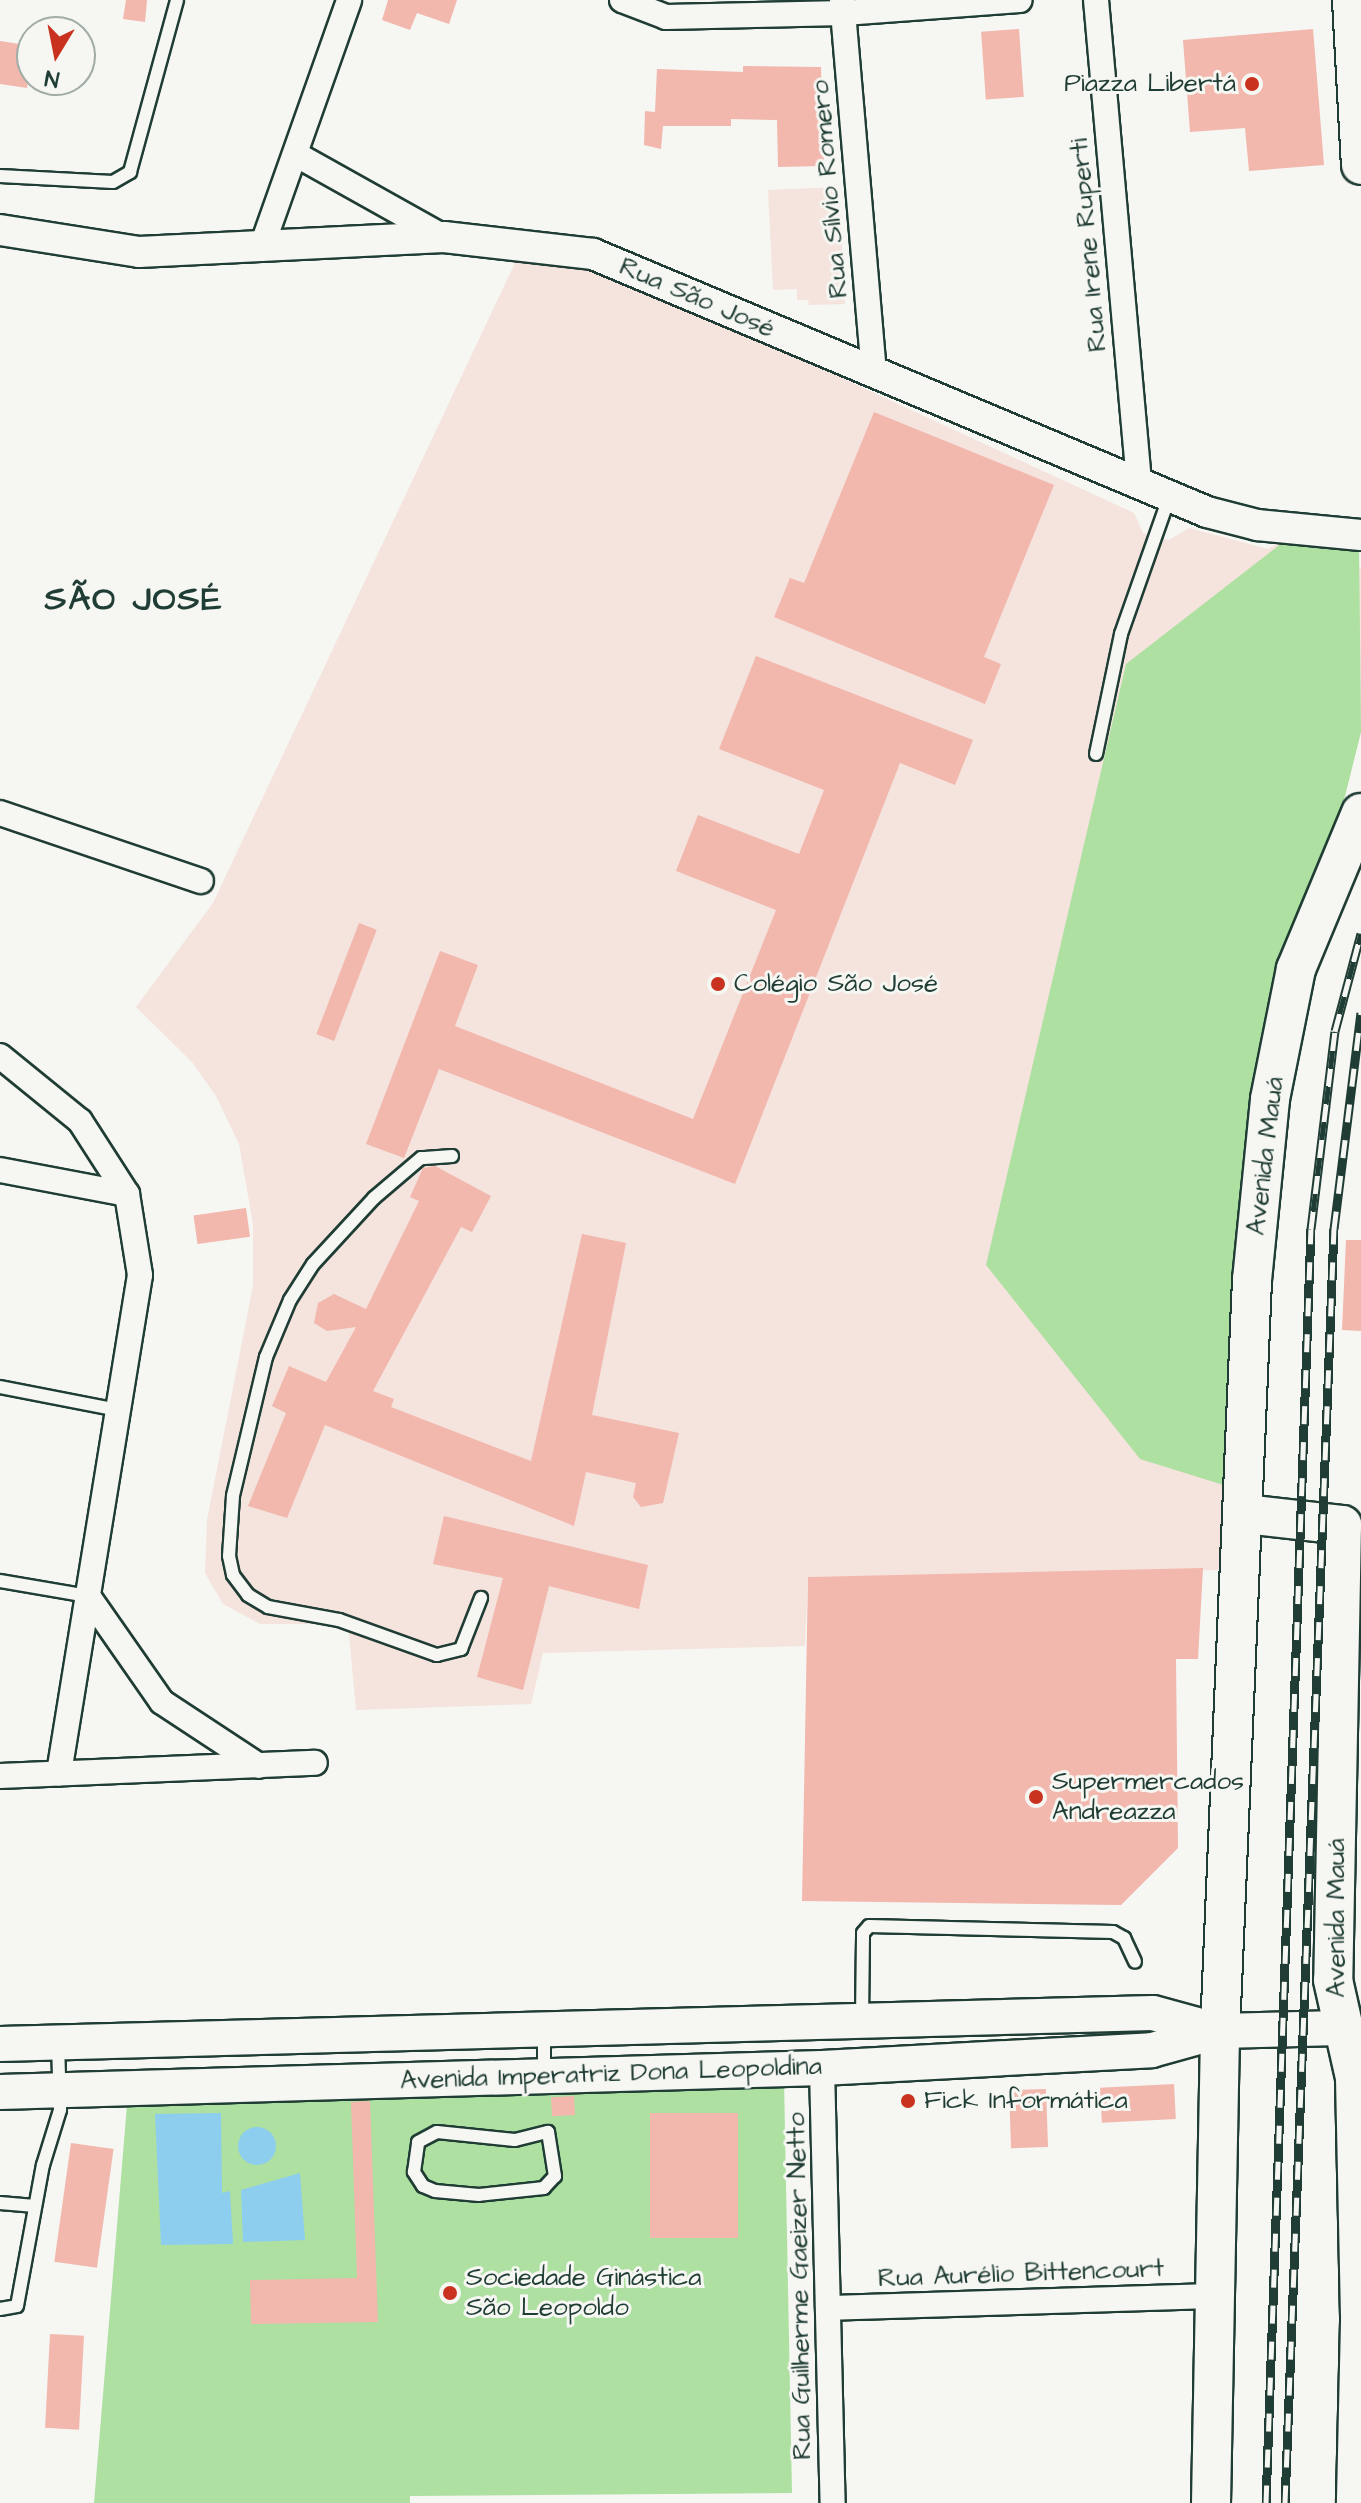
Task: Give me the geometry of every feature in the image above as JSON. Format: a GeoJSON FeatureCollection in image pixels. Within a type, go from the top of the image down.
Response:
{"type":"FeatureCollection","features":[{"type":"Feature","properties":{"kind":"main road"},"geometry":{"type":"LineString","coordinates":[[1352,0],[1361,165]]}},
{"type":"Feature","properties":{"kind":"main road","name":"Avenida Mauá"},"geometry":{"type":"LineString","coordinates":[[1211,2503],[1220,2031],[1245,1514],[1252,1280],[1270,1099],[1296,969],[1361,813]]}},
{"type":"Feature","properties":{"kind":"main road","name":"Avenida Mauá"},"geometry":{"type":"LineString","coordinates":[[1245,1514],[1352,1526],[1333,1980],[1351,2028],[1355,2078],[1360,2322],[1356,2503]]}},
{"type":"Feature","properties":{"kind":"main road","name":"Avenida Imperatriz Dona Leopoldina"},"geometry":{"type":"LineString","coordinates":[[0,2044],[1153,2013],[1220,2031]]}},
{"type":"Feature","properties":{"kind":"main road","name":"Avenida Imperatriz Dona Leopoldina"},"geometry":{"type":"LineString","coordinates":[[0,2092],[822,2068],[1152,2050],[1220,2031],[1351,2028]]}},
{"type":"Feature","properties":{"kind":"main road"},"geometry":{"type":"LineString","coordinates":[[357,2036],[361,2080]]}},
{"type":"Feature","properties":{"kind":"street"},"geometry":{"type":"LineString","coordinates":[[261,249],[297,155],[349,0]]}},
{"type":"Feature","properties":{"kind":"street"},"geometry":{"type":"LineString","coordinates":[[622,0],[666,17],[843,6],[1020,0]]}},
{"type":"Feature","properties":{"kind":"street","name":"Rua Irene Ruperti"},"geometry":{"type":"LineString","coordinates":[[1096,0],[1139,486]]}},
{"type":"Feature","properties":{"kind":"street","name":"Rua Sílvio Romero"},"geometry":{"type":"LineString","coordinates":[[843,6],[874,372]]}},
{"type":"Feature","properties":{"kind":"street"},"geometry":{"type":"LineString","coordinates":[[297,155],[444,237]]}},
{"type":"Feature","properties":{"kind":"street","name":"Rua São José"},"geometry":{"type":"LineString","coordinates":[[0,230],[139,252],[261,249],[444,237],[593,254],[1169,498],[1257,525],[1361,535]]}},
{"type":"Feature","properties":{"kind":"street"},"geometry":{"type":"LineString","coordinates":[[0,813],[201,881]]}},
{"type":"Feature","properties":{"kind":"street"},"geometry":{"type":"LineString","coordinates":[[0,1056],[80,1121],[127,1194],[140,1275],[59,1773]]}},
{"type":"Feature","properties":{"kind":"street"},"geometry":{"type":"LineString","coordinates":[[0,1170],[127,1194]]}},
{"type":"Feature","properties":{"kind":"street"},"geometry":{"type":"LineString","coordinates":[[88,1596],[162,1702],[259,1766]]}},
{"type":"Feature","properties":{"kind":"street"},"geometry":{"type":"LineString","coordinates":[[0,1776],[315,1763]]}},
{"type":"Feature","properties":{"kind":"street","name":"Rua Guilherme Gaeizer Netto"},"geometry":{"type":"LineString","coordinates":[[822,2068],[833,2503]]}},
{"type":"Feature","properties":{"kind":"street","name":"Rua Aurélio Bittencourt"},"geometry":{"type":"LineString","coordinates":[[828,2308],[1216,2296]]}},
{"type":"Feature","properties":{"kind":"lane"},"geometry":{"type":"LineString","coordinates":[[0,176],[113,182],[130,172],[177,0]]}},
{"type":"Feature","properties":{"kind":"lane"},"geometry":{"type":"LineString","coordinates":[[1096,754],[1121,634],[1169,498]]}},
{"type":"Feature","properties":{"kind":"lane"},"geometry":{"type":"LineString","coordinates":[[452,1156],[421,1158],[399,1176],[343,1229],[290,1300],[266,1357],[237,1481],[229,1556],[233,1575],[248,1595],[268,1607],[339,1620],[437,1655],[461,1649],[481,1598]]}},
{"type":"Feature","properties":{"kind":"lane"},"geometry":{"type":"LineString","coordinates":[[0,1387],[118,1410]]}},
{"type":"Feature","properties":{"kind":"lane"},"geometry":{"type":"LineString","coordinates":[[0,1581],[88,1596]]}},
{"type":"Feature","properties":{"kind":"lane"},"geometry":{"type":"LineString","coordinates":[[862,2022],[863,1933],[869,1926],[1113,1932],[1124,1938],[1135,1962]]}},
{"type":"Feature","properties":{"kind":"lane"},"geometry":{"type":"LineString","coordinates":[[544,2031],[544,2078]]}},
{"type":"Feature","properties":{"kind":"lane"},"geometry":{"type":"LineString","coordinates":[[0,2309],[17,2306],[35,2206],[60,2110],[58,2044]]}},
{"type":"Feature","properties":{"kind":"lane"},"geometry":{"type":"LineString","coordinates":[[548,2132],[555,2176],[544,2188],[479,2195],[435,2191],[423,2186],[414,2172],[418,2142],[426,2134],[515,2140],[548,2132]]}},
{"type":"Feature","properties":{"kind":"lane"},"geometry":{"type":"LineString","coordinates":[[0,2203],[35,2206]]}},
{"type":"Feature","properties":{"kind":"shaded area"},"geometry":{"type":"Polygon","coordinates":[[[839,187],[845,304],[809,305],[808,300],[797,300],[797,289],[773,290],[768,190],[839,187]]]}},
{"type":"Feature","properties":{"kind":"shaded area","name":"Colégio São José"},"geometry":{"type":"Polygon","coordinates":[[[576,262],[718,313],[803,360],[1134,513],[1143,533],[1169,540],[1189,528],[1268,549],[1296,532],[1361,568],[1361,732],[1345,796],[1309,885],[1287,961],[1226,1570],[808,1577],[805,1646],[543,1653],[531,1704],[356,1710],[348,1624],[260,1624],[223,1604],[205,1573],[207,1520],[253,1286],[253,1224],[239,1144],[216,1096],[192,1062],[136,1007],[213,903],[515,263],[576,262]]]}},
{"type":"Feature","properties":{"kind":"green space"},"geometry":{"type":"Polygon","coordinates":[[[1296,532],[1359,545],[1361,732],[1345,796],[1309,885],[1287,961],[1230,1487],[1140,1459],[986,1265],[1126,664],[1296,532]]]}},
{"type":"Feature","properties":{"kind":"green space","name":"Sociedade Ginástica São Leopoldo"},"geometry":{"type":"Polygon","coordinates":[[[784,2080],[792,2493],[410,2496],[410,2503],[94,2503],[128,2093],[784,2080]]]}},
{"type":"Feature","properties":{"kind":"water"},"geometry":{"type":"Polygon","coordinates":[[[221,2113],[222,2193],[230,2191],[233,2244],[161,2245],[155,2114],[221,2113]]]}},
{"type":"Feature","properties":{"kind":"water"},"geometry":{"type":"Polygon","coordinates":[[[257,2127],[271,2132],[276,2146],[271,2160],[257,2165],[243,2160],[238,2146],[243,2132],[257,2127]]]}},
{"type":"Feature","properties":{"kind":"water"},"geometry":{"type":"Polygon","coordinates":[[[300,2173],[305,2240],[243,2242],[241,2190],[300,2173]]]}},
{"type":"Feature","properties":{"kind":"building"},"geometry":{"type":"Polygon","coordinates":[[[126,0],[147,0],[145,22],[123,19],[126,0]]]}},
{"type":"Feature","properties":{"kind":"building"},"geometry":{"type":"Polygon","coordinates":[[[388,0],[457,0],[449,24],[417,13],[410,30],[382,20],[388,0]]]}},
{"type":"Feature","properties":{"kind":"building"},"geometry":{"type":"Polygon","coordinates":[[[1019,29],[1024,97],[986,99],[981,32],[1019,29]]]}},
{"type":"Feature","properties":{"kind":"building","name":"Piazza Libertá"},"geometry":{"type":"Polygon","coordinates":[[[1313,29],[1324,165],[1249,171],[1245,128],[1190,132],[1183,40],[1313,29]]]}},
{"type":"Feature","properties":{"kind":"building"},"geometry":{"type":"Polygon","coordinates":[[[0,41],[16,44],[16,86],[0,84],[0,41]]]}},
{"type":"Feature","properties":{"kind":"building"},"geometry":{"type":"Polygon","coordinates":[[[743,66],[821,67],[824,166],[778,167],[777,120],[731,119],[731,126],[663,126],[661,149],[644,145],[645,111],[655,112],[657,69],[743,72],[743,66]]]}},
{"type":"Feature","properties":{"kind":"building"},"geometry":{"type":"Polygon","coordinates":[[[874,412],[1054,485],[984,657],[1001,664],[985,704],[774,617],[790,578],[804,583],[874,412]]]}},
{"type":"Feature","properties":{"kind":"building"},"geometry":{"type":"Polygon","coordinates":[[[756,656],[973,740],[955,785],[900,763],[735,1184],[439,1069],[404,1158],[366,1144],[440,951],[478,965],[455,1026],[693,1119],[776,910],[676,871],[698,815],[799,854],[824,790],[719,749],[756,656]]]}},
{"type":"Feature","properties":{"kind":"building"},"geometry":{"type":"Polygon","coordinates":[[[359,923],[377,930],[334,1041],[316,1034],[359,923]]]}},
{"type":"Feature","properties":{"kind":"building"},"geometry":{"type":"Polygon","coordinates":[[[435,1166],[491,1196],[472,1232],[461,1227],[373,1391],[394,1399],[391,1407],[531,1461],[582,1234],[626,1243],[592,1415],[679,1433],[663,1503],[641,1507],[633,1497],[636,1483],[586,1472],[574,1526],[325,1425],[287,1518],[248,1506],[286,1413],[272,1406],[289,1366],[326,1382],[356,1327],[327,1331],[314,1323],[318,1303],[334,1294],[366,1309],[419,1201],[410,1197],[423,1168],[435,1166]]]}},
{"type":"Feature","properties":{"kind":"building"},"geometry":{"type":"Polygon","coordinates":[[[246,1208],[250,1237],[198,1244],[194,1215],[246,1208]]]}},
{"type":"Feature","properties":{"kind":"building"},"geometry":{"type":"Polygon","coordinates":[[[1346,1240],[1361,1240],[1361,1331],[1342,1330],[1346,1240]]]}},
{"type":"Feature","properties":{"kind":"building"},"geometry":{"type":"Polygon","coordinates":[[[444,1516],[648,1565],[639,1609],[549,1586],[523,1690],[477,1677],[503,1578],[433,1564],[444,1516]]]}},
{"type":"Feature","properties":{"kind":"building"},"geometry":{"type":"Polygon","coordinates":[[[1203,1568],[1198,1659],[1176,1659],[1178,1848],[1121,1905],[802,1901],[808,1577],[1203,1568]]]}},
{"type":"Feature","properties":{"kind":"building"},"geometry":{"type":"Polygon","coordinates":[[[1174,2084],[1176,2119],[1102,2123],[1100,2088],[1174,2084]]]}},
{"type":"Feature","properties":{"kind":"building"},"geometry":{"type":"Polygon","coordinates":[[[1046,2089],[1048,2147],[1011,2148],[1009,2090],[1046,2089]]]}},
{"type":"Feature","properties":{"kind":"building"},"geometry":{"type":"Polygon","coordinates":[[[574,2096],[575,2115],[552,2116],[551,2097],[574,2096]]]}},
{"type":"Feature","properties":{"kind":"building"},"geometry":{"type":"Polygon","coordinates":[[[370,2101],[378,2322],[251,2324],[250,2280],[357,2278],[351,2102],[370,2101]]]}},
{"type":"Feature","properties":{"kind":"building"},"geometry":{"type":"Polygon","coordinates":[[[650,2113],[738,2113],[738,2238],[650,2238],[650,2113]]]}},
{"type":"Feature","properties":{"kind":"building"},"geometry":{"type":"Polygon","coordinates":[[[71,2143],[114,2149],[97,2268],[54,2262],[71,2143]]]}},
{"type":"Feature","properties":{"kind":"building"},"geometry":{"type":"Polygon","coordinates":[[[50,2334],[84,2336],[79,2430],[45,2428],[50,2334]]]}},
{"type":"Feature","properties":{"kind":"railway"},"geometry":{"type":"LineString","coordinates":[[1266,2503],[1311,1229],[1335,1031],[1361,933]]}},
{"type":"Feature","properties":{"kind":"railway"},"geometry":{"type":"LineString","coordinates":[[1285,2503],[1334,1229],[1361,1013]]}},
{"type":"Feature","properties":{"kind":"place","name":"Piazza Libertá"},"geometry":{"type":"Point","coordinates":[1252,84]}},
{"type":"Feature","properties":{"kind":"place","name":"Colégio São José"},"geometry":{"type":"Point","coordinates":[718,984]}},
{"type":"Feature","properties":{"kind":"place","name":"Supermercados Andreazza"},"geometry":{"type":"Point","coordinates":[1036,1797]}},
{"type":"Feature","properties":{"kind":"place","name":"Fick Informática"},"geometry":{"type":"Point","coordinates":[908,2101]}},
{"type":"Feature","properties":{"kind":"place","name":"Sociedade Ginástica São Leopoldo"},"geometry":{"type":"Point","coordinates":[450,2293]}},
{"type":"Feature","properties":{"kind":"district","name":"SÃO JOSÉ"},"geometry":{"type":"Point","coordinates":[134,600]}}]}
